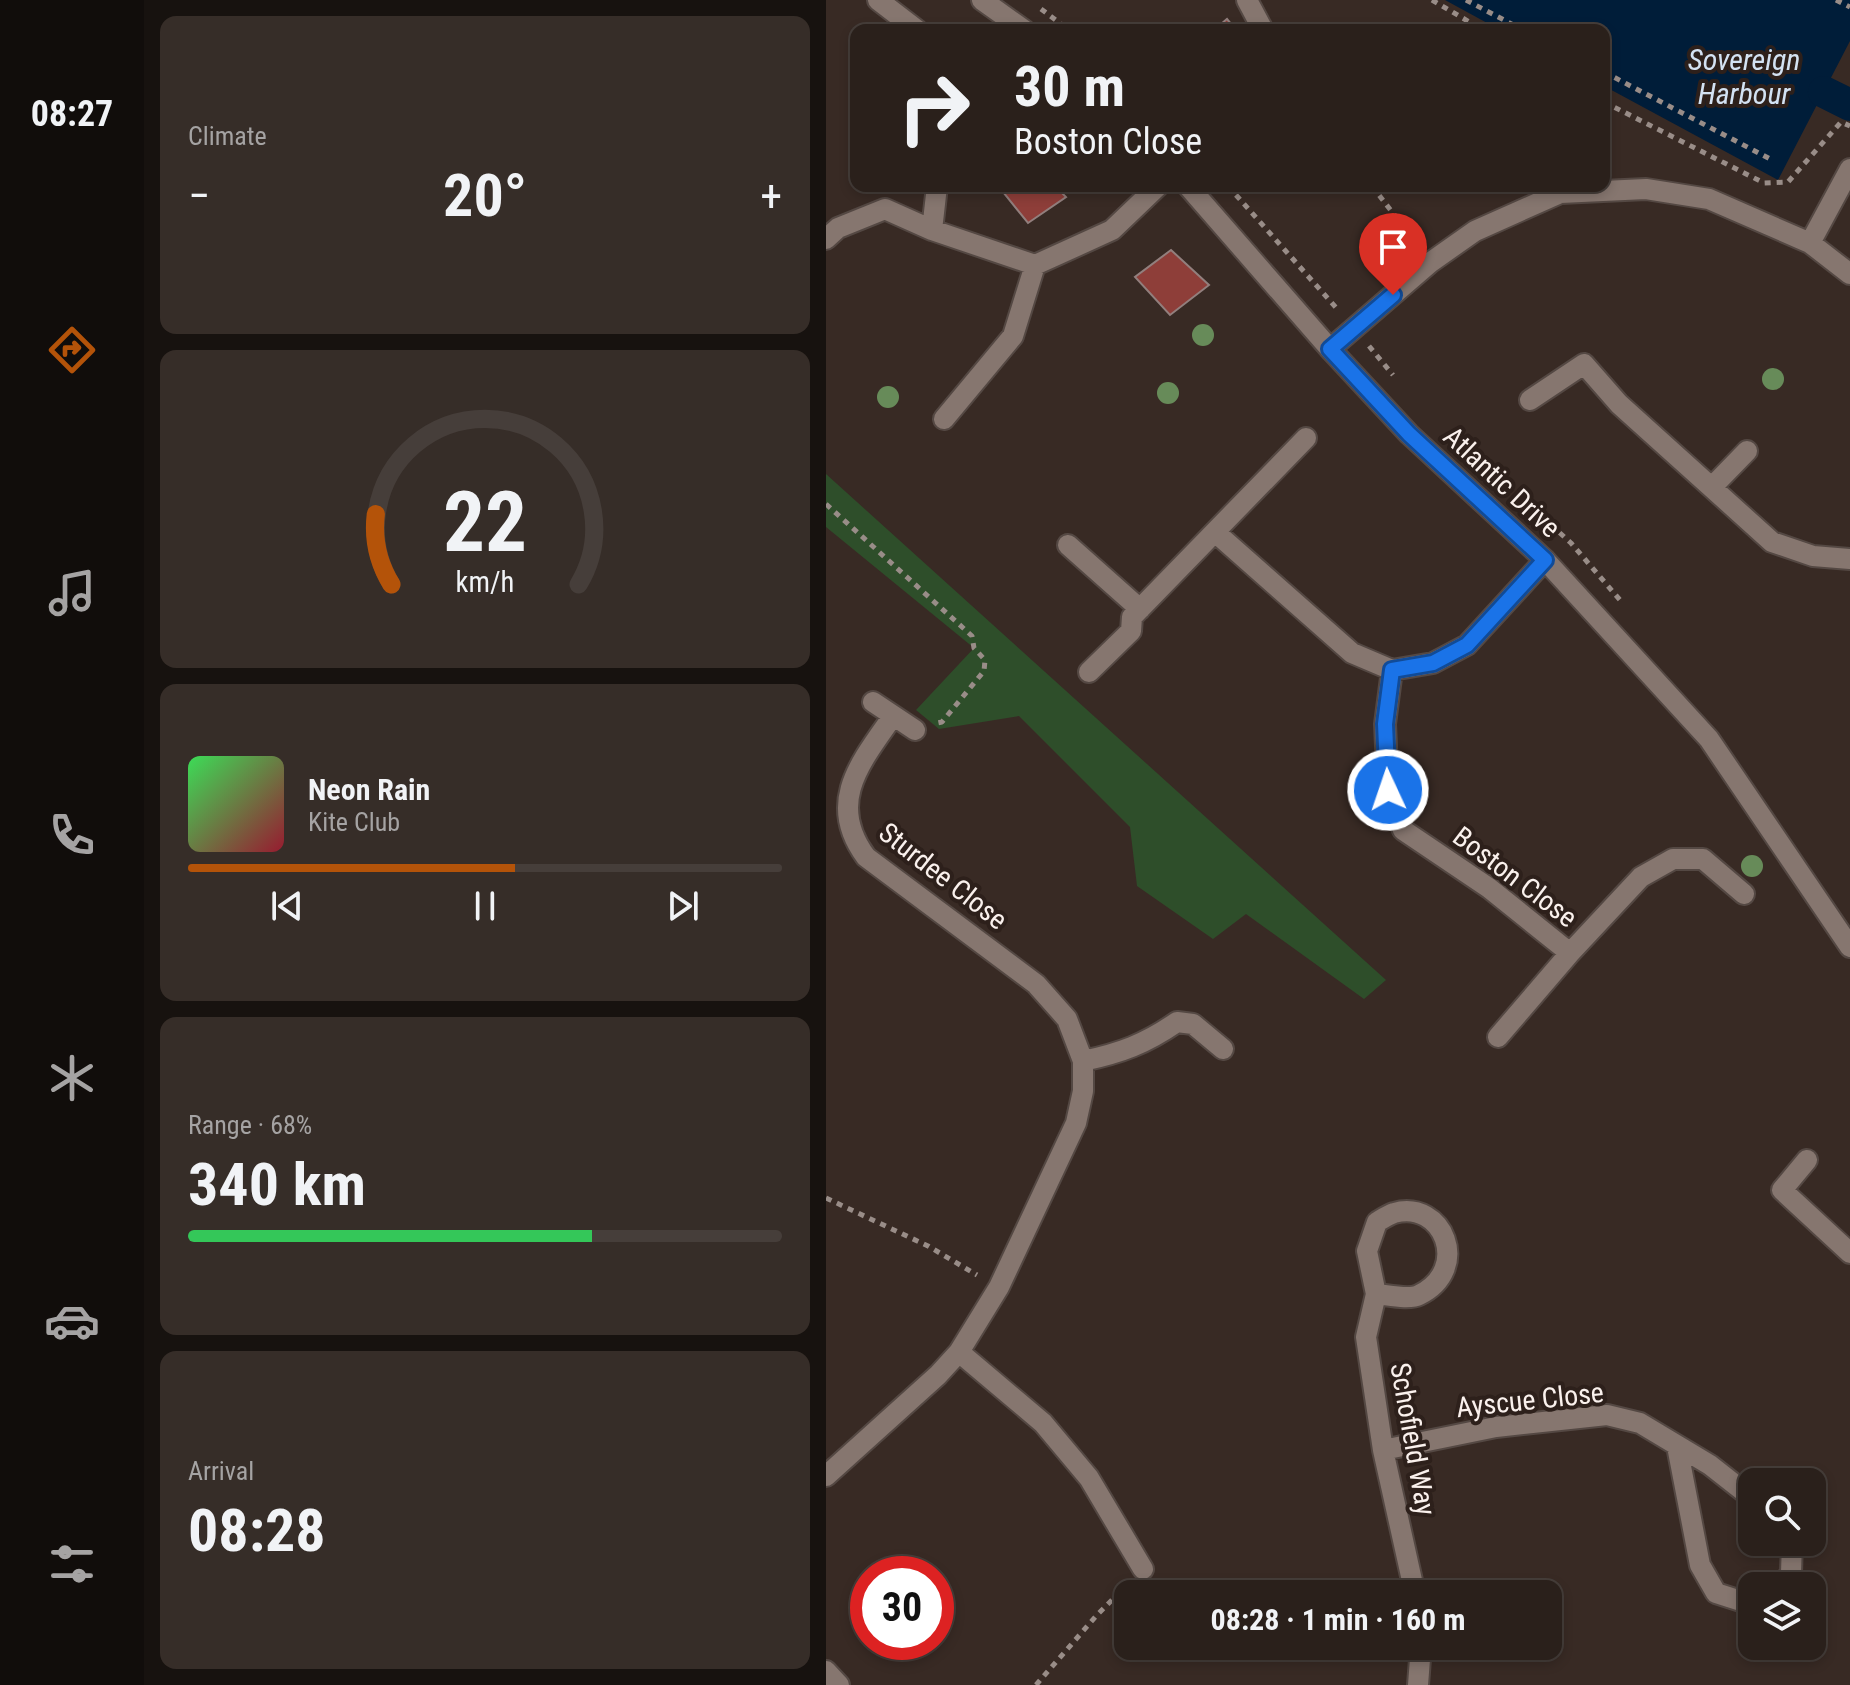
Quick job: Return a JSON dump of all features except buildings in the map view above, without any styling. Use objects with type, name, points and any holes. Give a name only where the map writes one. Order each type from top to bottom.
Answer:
[{"type":"street","points":[[878,0],[909,24]]},
{"type":"street","points":[[982,0],[1016,24]]},
{"type":"street","points":[[1247,0],[1260,24]]},
{"type":"street","points":[[1810,243],[1850,169]]},
{"type":"street","points":[[1610,191],[1646,189],[1709,199],[1810,243],[1850,274]]},
{"type":"street","points":[[932,230],[936,192]]},
{"type":"street","points":[[826,239],[838,228],[885,209],[932,230],[1035,265],[1112,230],[1152,192]]},
{"type":"street","name":"Atlantic Drive","points":[[1193,192],[1409,434],[1545,560],[1709,739],[1850,947]]},
{"type":"street","points":[[1330,349],[1431,262],[1475,231],[1560,193],[1582,192]]},
{"type":"street","points":[[944,419],[1013,336],[1035,265]]},
{"type":"street","points":[[1530,400],[1584,364],[1619,404],[1772,542],[1813,556],[1850,559]]},
{"type":"street","points":[[1089,672],[1131,631],[1136,613],[1306,438]]},
{"type":"street","points":[[1713,486],[1747,451]]},
{"type":"street","points":[[1215,532],[1352,653],[1392,670],[1433,663],[1467,645],[1545,560]]},
{"type":"street","points":[[1068,545],[1136,613]]},
{"type":"street","name":"Boston Close","points":[[1392,670],[1385,724],[1388,790],[1403,830],[1489,888],[1570,953]]},
{"type":"street","points":[[873,702],[915,730]]},
{"type":"street","name":"Sturdee Close","points":[[826,1476],[938,1375],[959,1352],[999,1287],[1076,1123],[1083,1091],[1083,1061],[1067,1019],[1036,984],[866,857],[853,841],[845,806],[849,785],[860,763],[893,716]]},
{"type":"street","name":"Boston Close","points":[[1498,1037],[1641,877],[1673,859],[1703,859],[1744,894]]},
{"type":"street","points":[[1083,1061],[1148,1042],[1177,1022],[1193,1024],[1223,1049]]},
{"type":"street","points":[[1807,1160],[1782,1190],[1850,1253]]},
{"type":"street","name":"Schofield Way","points":[[1376,1294],[1417,1296],[1441,1279],[1448,1262],[1447,1240],[1438,1226],[1420,1214],[1395,1213],[1377,1222],[1367,1251],[1376,1294],[1366,1337],[1383,1450],[1412,1580]]},
{"type":"street","points":[[959,1352],[1043,1423],[1089,1478],[1143,1569]]},
{"type":"street","name":"Ayscue Close","points":[[1383,1450],[1496,1427],[1607,1415],[1640,1423],[1710,1465],[1738,1487]]},
{"type":"street","points":[[1677,1446],[1700,1565],[1716,1593],[1738,1600]]},
{"type":"street","points":[[1418,1685],[1420,1660]]},
{"type":"street","points":[[826,1671],[839,1685]]},
{"type":"path","points":[[1432,0],[1473,24]]},
{"type":"path","points":[[1466,0],[1512,24]]},
{"type":"path","points":[[1836,0],[1850,7]]},
{"type":"path","points":[[1040,7],[1061,24]]},
{"type":"path","points":[[1610,75],[1774,161]]},
{"type":"path","points":[[1610,105],[1764,183],[1788,182],[1841,122],[1850,126]]},
{"type":"path","points":[[1377,192],[1431,262]]},
{"type":"path","points":[[826,504],[972,636],[974,648],[985,660],[984,671],[942,722],[915,730]]},
{"type":"path","points":[[826,1198],[928,1246],[999,1287]]},
{"type":"path","points":[[1036,1685],[1097,1615],[1143,1569]]},
{"type":"green space","points":[[826,474],[1386,980],[1364,999],[1246,914],[1213,939],[1137,886],[1130,827],[1019,716],[939,729],[916,710],[974,648],[826,527]]},
{"type":"water","name":"Sovereign Harbour","points":[[1445,0],[1850,0],[1850,41],[1778,180],[1610,89],[1610,24],[1489,24]]},
{"type":"waterway","points":[[1824,92],[1850,105]]},
{"type":"route","points":[[1388,790],[1385,724],[1392,670],[1433,663],[1467,645],[1545,560],[1409,434],[1330,349],[1393,295]]}]
